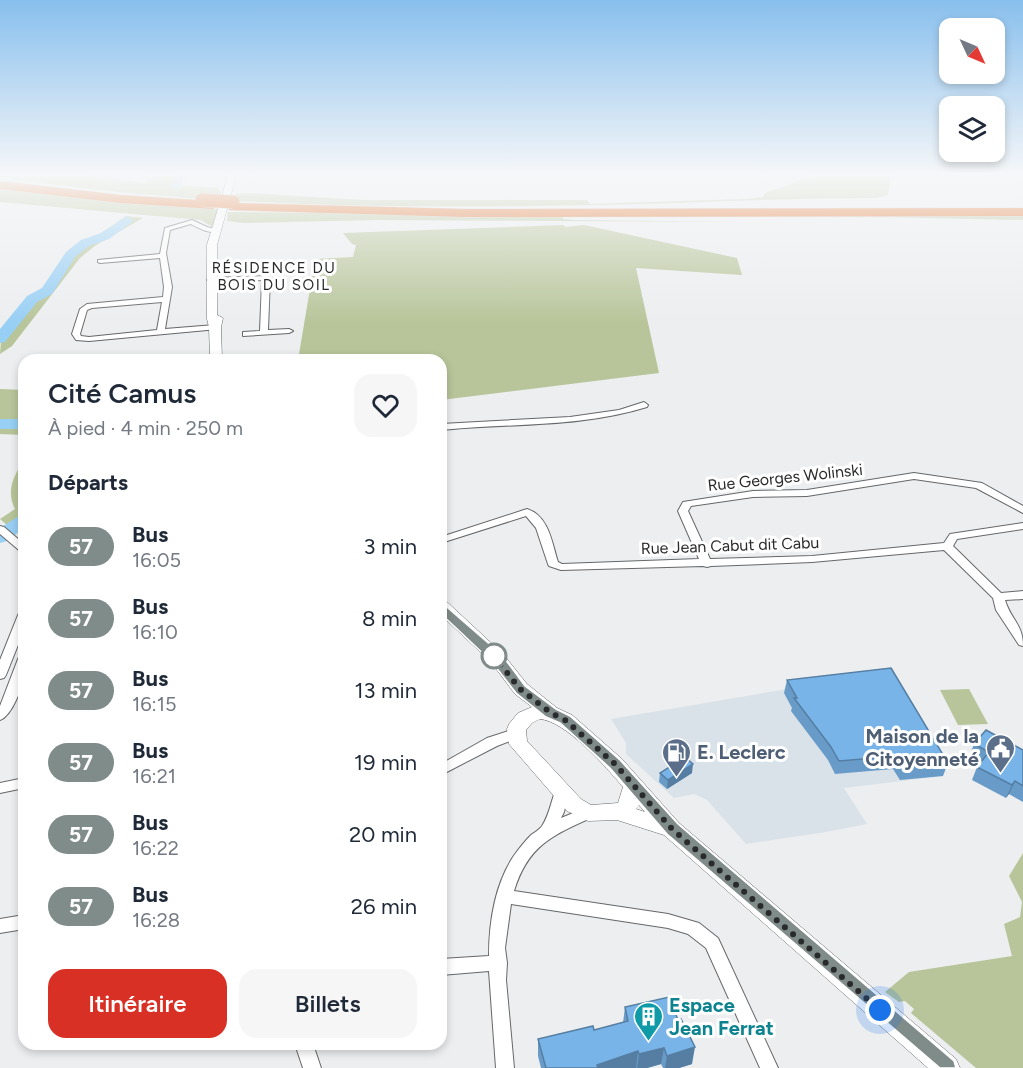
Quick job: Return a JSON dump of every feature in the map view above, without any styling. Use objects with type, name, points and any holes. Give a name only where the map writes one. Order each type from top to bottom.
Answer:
[{"type":"main road","points":[[216,354],[215,327],[219,312],[212,233],[217,223]]},
{"type":"main road","points":[[447,612],[497,658],[520,689],[551,713],[565,720],[615,764],[672,829],[947,1068]]},
{"type":"main road","points":[[520,689],[518,744],[574,805],[588,813],[617,812],[644,818],[672,829]]},
{"type":"main road","points":[[517,728],[538,712],[551,713]]},
{"type":"main road","points":[[617,812],[625,809],[631,800],[633,787]]},
{"type":"street","points":[[161,331],[168,286],[164,256],[167,229],[185,223]]},
{"type":"street","points":[[196,223],[212,233]]},
{"type":"street","points":[[100,261],[164,256]]},
{"type":"street","points":[[215,279],[266,278],[264,333]]},
{"type":"street","points":[[165,299],[90,306],[84,309],[76,334],[79,338],[89,339],[215,327]]},
{"type":"street","points":[[246,334],[289,332]]},
{"type":"street","points":[[447,426],[560,420],[626,412],[644,405]]},
{"type":"street","name":"Rue Georges Wolinski","points":[[707,564],[684,511],[687,504],[753,494],[807,493],[914,476],[979,485],[1023,510]]},
{"type":"street","name":"Rue Jean Cabut dit Cabu","points":[[447,538],[527,512],[536,516],[553,564],[561,567],[812,559],[947,546]]},
{"type":"street","points":[[1023,526],[954,536],[947,546],[998,597],[1002,610],[1023,642]]},
{"type":"street","points":[[3,532],[18,544]]},
{"type":"street","points":[[998,597],[1023,596]]},
{"type":"street","points":[[0,675],[18,630]]},
{"type":"street","points":[[0,715],[6,708],[18,675]]},
{"type":"street","points":[[447,767],[517,728]]},
{"type":"street","points":[[0,788],[18,784]]},
{"type":"street","points":[[505,1068],[499,963],[504,896],[514,867],[527,850],[545,833],[557,812],[562,791]]},
{"type":"street","points":[[545,833],[588,813]]},
{"type":"street","points":[[504,896],[668,921],[693,928],[712,943],[770,1068]]},
{"type":"street","points":[[0,926],[18,923]]},
{"type":"street","points":[[447,967],[499,963]]},
{"type":"street","points":[[306,1050],[312,1068]]},
{"type":"shaded area","points":[[882,673],[943,776],[844,788],[867,824],[826,832],[746,844],[707,800],[694,794],[674,798],[626,754],[626,743],[611,719]]},
{"type":"green space","points":[[116,223],[135,223],[96,245],[80,258],[12,346],[0,354],[2,329],[42,291],[66,254],[85,239],[97,236]]},
{"type":"green space","points":[[584,225],[737,258],[742,275],[636,268],[659,373],[447,399],[447,354],[299,354],[315,259],[353,257],[356,245],[352,244],[343,233]]},
{"type":"green space","points":[[0,389],[18,390],[18,435],[0,434]]},
{"type":"green space","points":[[18,471],[18,530],[15,532],[0,519],[15,509],[11,489]]},
{"type":"green space","points":[[969,689],[988,724],[958,725],[940,690]]},
{"type":"green space","points":[[1023,853],[1023,1068],[976,1068],[911,1013],[914,1009],[905,1001],[899,1002],[885,992],[909,972],[1012,956],[1004,924],[1020,917],[1022,902],[1009,876]]},
{"type":"building","points":[[891,668],[948,763],[904,767],[898,756],[839,761],[794,698],[797,698],[787,680]]},
{"type":"building","points":[[986,730],[1023,750],[1023,786],[1015,781],[1012,785],[977,767],[989,752],[974,744]]},
{"type":"building","points":[[685,757],[693,764],[668,780],[660,773]]},
{"type":"building","points":[[669,997],[678,1020],[681,1019],[695,1047],[667,1056],[664,1048],[639,1054],[638,1051],[597,1065],[598,1068],[546,1068],[538,1039],[593,1026],[594,1030],[628,1021],[625,1007]]},
{"type":"waterway","points":[[0,339],[32,299],[47,291],[70,255],[85,243],[105,236],[123,223]]},
{"type":"waterway","points":[[0,424],[18,424]]},
{"type":"waterway","points":[[0,537],[18,524]]},
{"type":"bus line","name":"57","points":[[447,612],[497,658],[520,689],[542,707],[565,720],[615,764],[672,829],[698,849],[947,1068]]},
{"type":"place","name":"Maison de la Citoyenneté","points":[[1000,774]]},
{"type":"place","name":"E. Leclerc","points":[[676,778]]},
{"type":"place","name":"Espace Jean Ferrat","points":[[648,1042]]},
{"type":"district","name":"RÉSIDENCE DU BOIS DU SOIL","points":[[274,276]]},
{"type":"route","points":[[494,656],[514,678],[520,689],[542,707],[565,720],[615,764],[672,829],[698,849],[880,1010]]}]
